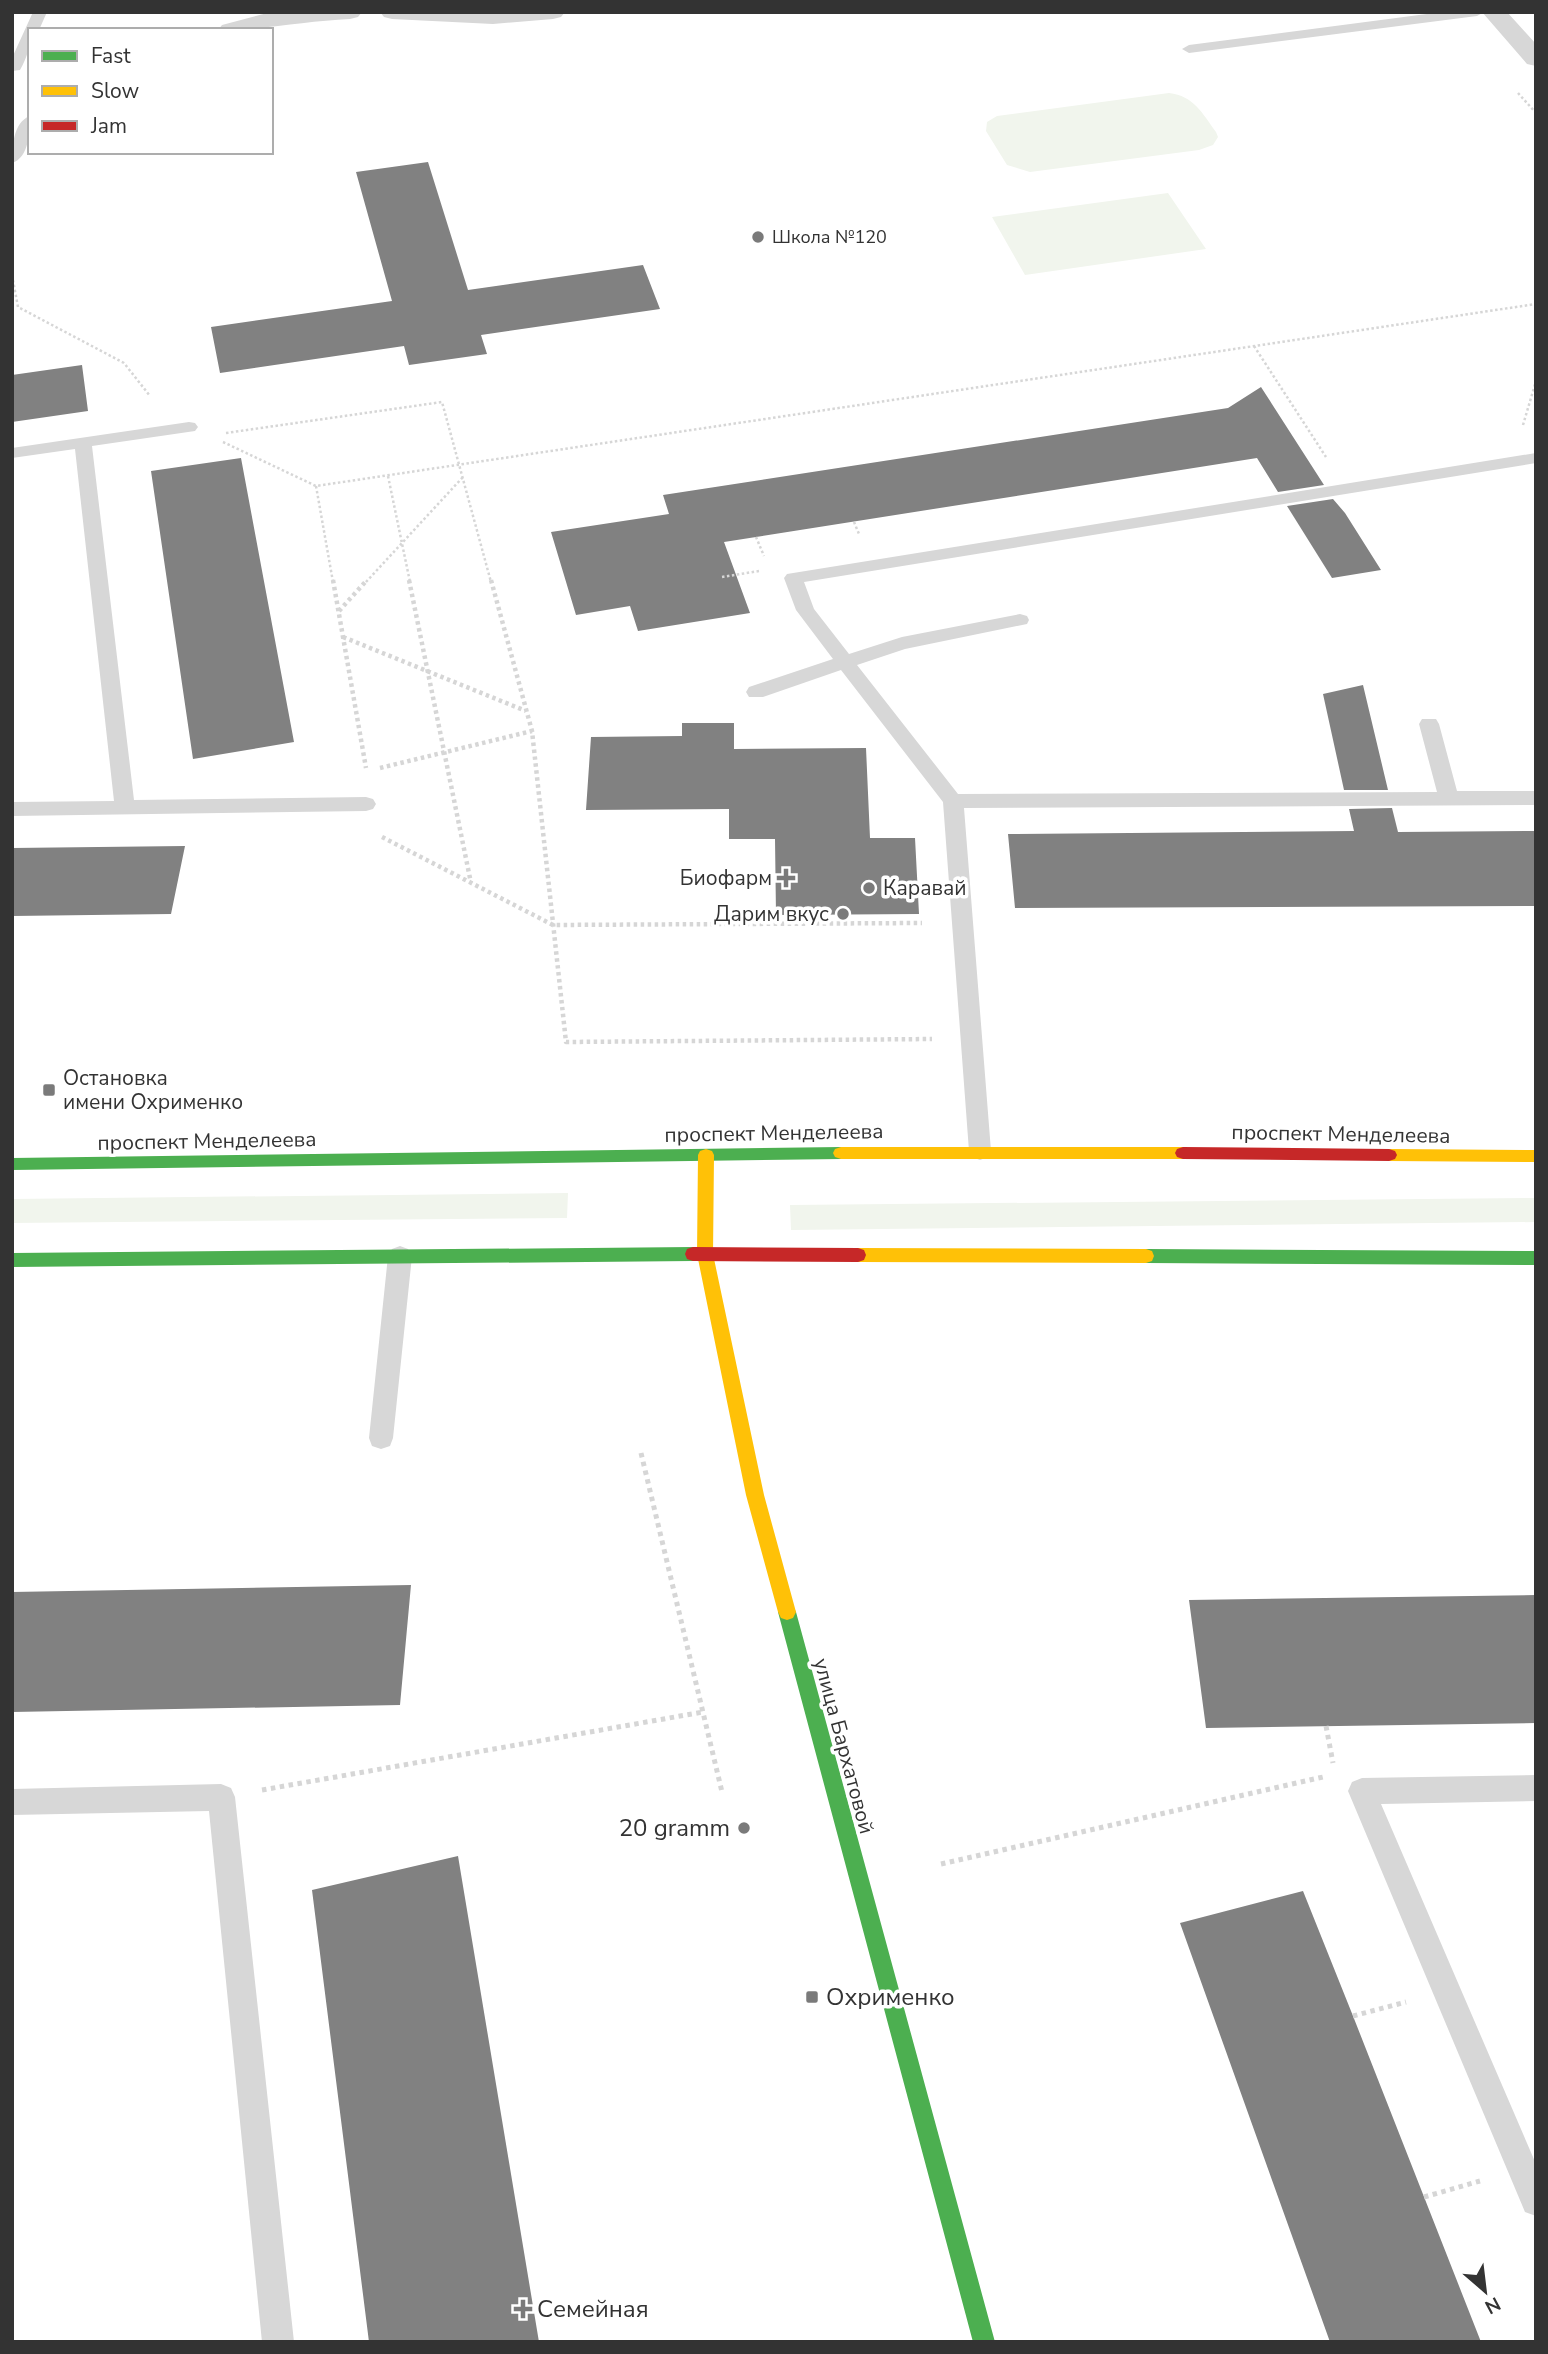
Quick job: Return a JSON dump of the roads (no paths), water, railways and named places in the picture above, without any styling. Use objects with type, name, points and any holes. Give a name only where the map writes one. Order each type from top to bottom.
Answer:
[{"type":"main road","name":"проспект Менделеева","points":[[12,1164],[980,1151],[1536,1156]]},
{"type":"main road","name":"улица Бархатовой","points":[[706,1155],[705,1254],[755,1495],[984,2342]]},
{"type":"main road","points":[[12,1260],[705,1254],[1536,1258]]},
{"type":"street","points":[[238,28],[279,18],[351,12]]},
{"type":"street","points":[[392,12],[493,17],[553,12]]},
{"type":"street","points":[[1494,12],[1536,59]]},
{"type":"lane","points":[[33,28],[40,12]]},
{"type":"lane","points":[[1189,49],[1477,12]]},
{"type":"lane","points":[[19,67],[28,41]]},
{"type":"lane","points":[[12,159],[28,124]]},
{"type":"lane","points":[[12,453],[189,427]]},
{"type":"lane","points":[[83,442],[125,807]]},
{"type":"lane","points":[[980,1151],[953,802],[805,610],[793,578],[1536,458]]},
{"type":"lane","points":[[755,692],[902,643],[1020,620]]},
{"type":"lane","points":[[1429,724],[1449,799]]},
{"type":"lane","points":[[953,802],[1536,798]]},
{"type":"lane","points":[[12,809],[366,804]]},
{"type":"lane","points":[[381,1438],[400,1256]]},
{"type":"lane","points":[[1536,1788],[1362,1791],[1536,2201]]},
{"type":"lane","points":[[12,1801],[221,1797],[278,2342]]},
{"type":"place","name":"Школа №120","points":[[758,237]]},
{"type":"place","name":"Биофарм","points":[[786,878]]},
{"type":"place","name":"Каравай","points":[[869,888]]},
{"type":"place","name":"Дарим вкус","points":[[843,914]]},
{"type":"place","name":"Остановка имени Охрименко","points":[[49,1090]]},
{"type":"place","name":"20 gramm","points":[[744,1828]]},
{"type":"place","name":"Охрименко","points":[[812,1997]]},
{"type":"place","name":"Семейная","points":[[523,2309]]}]
